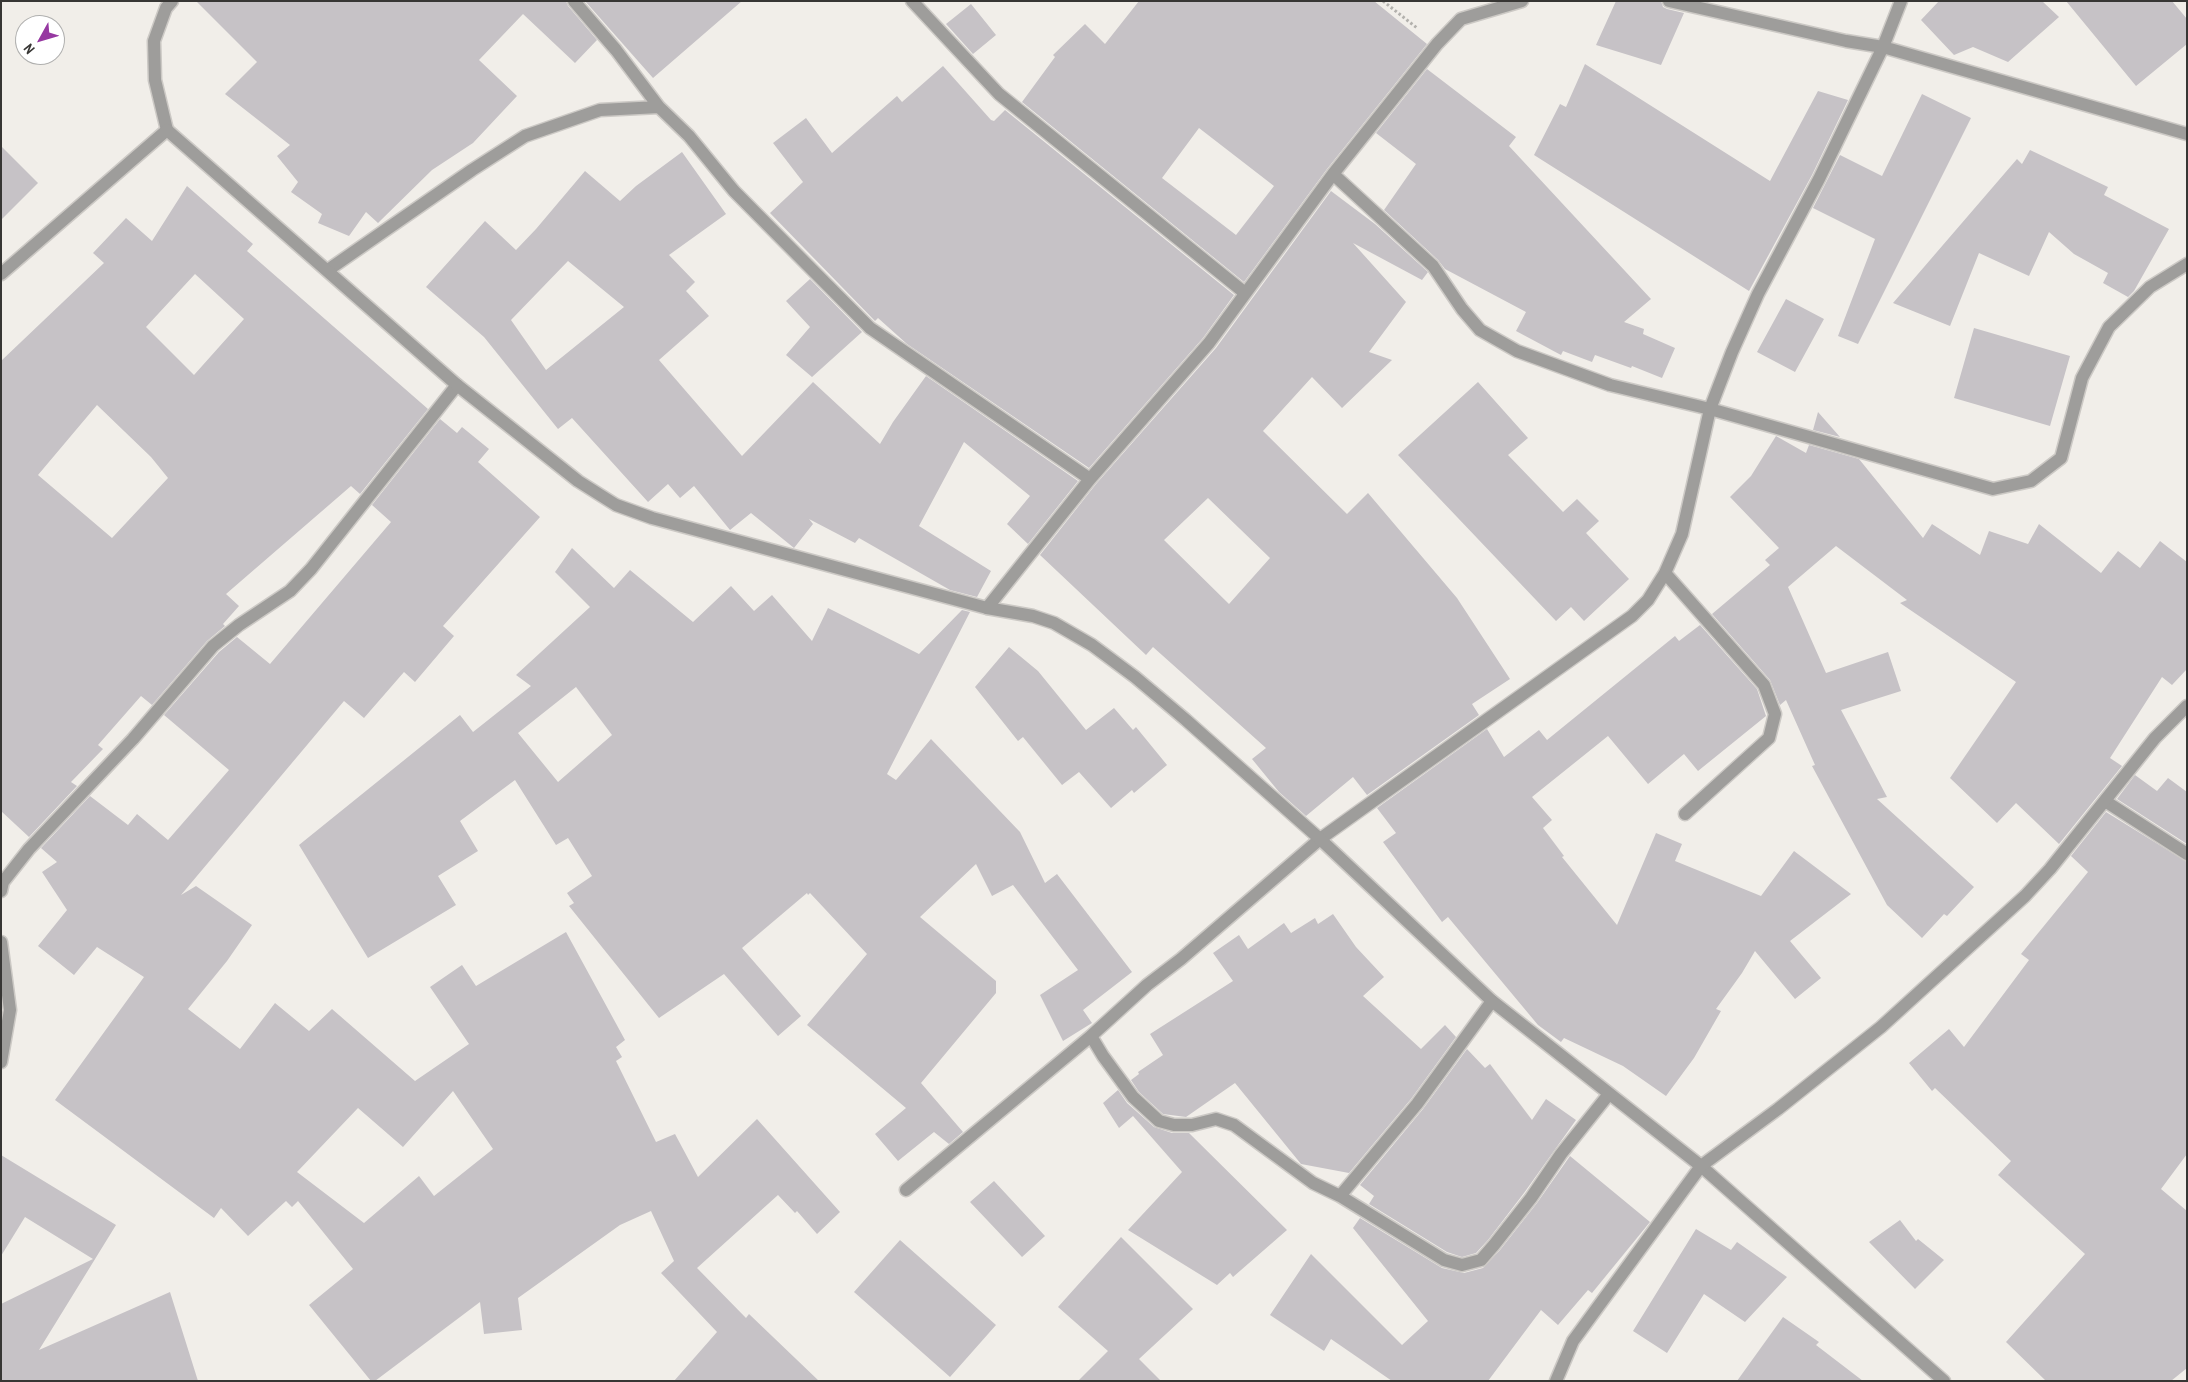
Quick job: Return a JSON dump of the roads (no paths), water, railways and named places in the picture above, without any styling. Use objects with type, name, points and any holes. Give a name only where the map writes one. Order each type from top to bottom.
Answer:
[{"type":"street","points":[[172,1],[166,8],[154,41],[155,80],[167,130],[458,385],[578,480],[616,506],[652,518],[988,608],[1033,616],[1054,623],[1092,645],[1135,677],[1186,720],[1320,839],[1492,1001],[1701,1166],[1944,1381]]},
{"type":"street","points":[[574,1],[616,50],[659,107],[689,136],[734,192],[870,328],[1090,479]]},
{"type":"street","points":[[912,1],[999,94],[1245,293]]},
{"type":"street","points":[[988,608],[1090,479],[1209,343],[1333,174],[1437,44],[1461,19],[1522,1]]},
{"type":"street","points":[[1669,1],[1846,41],[1883,47],[2187,134]]},
{"type":"street","points":[[906,1190],[1091,1036],[1147,985],[1181,959],[1320,839],[1632,616],[1648,600],[1665,573],[1682,534],[1710,409],[1732,352],[1758,294],[1819,179],[1883,47],[1901,1]]},
{"type":"street","points":[[328,270],[472,170],[525,136],[600,110],[659,107]]},
{"type":"street","points":[[1,274],[167,130]]},
{"type":"street","points":[[1333,174],[1433,266],[1452,296],[1480,330],[1517,351],[1610,385],[1710,409],[1993,489],[2031,481],[2061,458],[2082,378],[2109,327],[2150,287],[2187,264]]},
{"type":"street","points":[[1,891],[3,882],[29,849],[133,739],[213,646],[239,625],[290,591],[311,569],[458,385]]},
{"type":"street","points":[[1665,573],[1764,685],[1775,714],[1769,738],[1685,814]]},
{"type":"street","points":[[1556,1381],[1573,1341],[1642,1250],[1701,1166],[1778,1109],[1881,1027],[1962,954],[2044,876],[2155,738],[2187,706]]},
{"type":"street","points":[[2105,801],[2187,854]]},
{"type":"street","points":[[1,942],[10,1010],[1,1062]]},
{"type":"street","points":[[1340,1196],[1417,1104],[1492,1001]]},
{"type":"street","points":[[1091,1036],[1133,1097],[1159,1121],[1174,1125],[1192,1125],[1216,1119],[1234,1124],[1314,1183],[1340,1196],[1444,1260],[1462,1265],[1481,1260],[1500,1238],[1560,1154],[1609,1094]]}]
